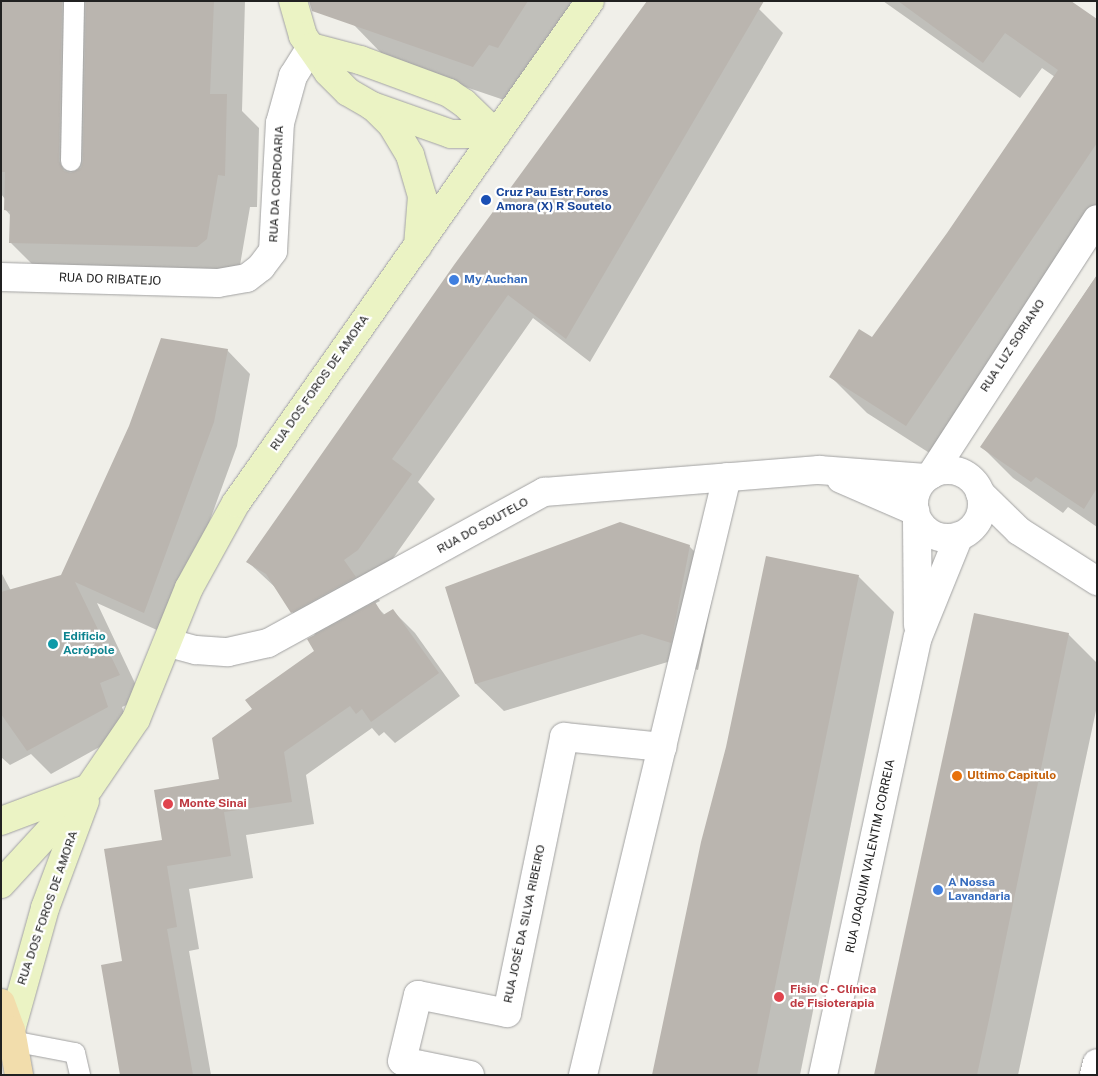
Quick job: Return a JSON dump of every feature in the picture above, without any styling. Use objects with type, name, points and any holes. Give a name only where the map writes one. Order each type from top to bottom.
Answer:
[{"type":"main road","points":[[293,1],[303,36],[328,72],[348,92],[372,106],[451,134],[496,134]]},
{"type":"main road","name":"RUA DOS FOROS DE AMORA","points":[[1,884],[90,788],[136,718],[169,642],[189,588],[236,503],[590,1]]},
{"type":"main road","points":[[311,46],[360,60],[449,93],[464,103],[496,134]]},
{"type":"main road","points":[[372,106],[392,124],[410,156],[422,196],[418,246]]},
{"type":"main road","points":[[1,821],[90,788]]},
{"type":"main road","name":"RUA DOS FOROS DE AMORA","points":[[11,1036],[45,908],[90,788]]},
{"type":"main road","points":[[1,1003],[11,1036],[19,1075]]},
{"type":"street","name":"RUA DA CORDOARIA","points":[[218,283],[246,278],[261,267],[273,250],[280,123],[293,76],[311,46]]},
{"type":"street","name":"RUA LUZ SORIANO","points":[[928,477],[1097,219]]},
{"type":"street","name":"RUA DO RIBATEJO","points":[[1,277],[218,283]]},
{"type":"street","points":[[819,470],[928,477]]},
{"type":"street","points":[[819,470],[916,515],[935,536],[1019,531]]},
{"type":"street","name":"RUA DO SOUTELO","points":[[169,642],[196,650],[228,652],[268,643],[544,492],[819,470]]},
{"type":"street","points":[[918,637],[916,493],[928,477],[940,471],[960,472],[968,477],[980,493],[1019,531],[1097,581]]},
{"type":"street","points":[[583,1075],[727,477]]},
{"type":"street","points":[[918,637],[963,535],[980,515],[980,493]]},
{"type":"street","name":"RUA JOAQUIM VALENTIM CORREIA","points":[[823,1075],[918,637]]},
{"type":"street","name":"RUA JOSÉ DA SILVA RIBEIRO","points":[[470,1075],[402,1061],[418,994],[507,1013],[564,737],[662,747]]},
{"type":"street","points":[[1094,1075],[1097,1063]]},
{"type":"lane","points":[[71,161],[74,1]]},
{"type":"lane","points":[[11,1036],[75,1053],[80,1075]]},
{"type":"building","points":[[1,1],[62,1],[59,161],[64,171],[71,173],[81,168],[83,161],[86,1],[214,1],[210,94],[227,94],[225,176],[218,175],[207,239],[197,247],[9,243],[10,211],[4,210],[5,172],[1,172]]},
{"type":"building","points":[[309,1],[528,1],[498,48],[489,45],[473,67],[312,11]]},
{"type":"building","points":[[647,1],[764,1],[566,339],[508,295],[392,459],[412,474],[358,550],[344,560],[356,577],[291,613],[266,574],[246,562],[454,265]]},
{"type":"building","points":[[898,1],[1071,1],[1097,19],[1097,143],[906,426],[829,377],[859,329],[872,337],[947,233],[1058,70],[1005,33],[983,63]]},
{"type":"building","points":[[1097,275],[1097,488],[1084,509],[1036,477],[1031,482],[980,447]]},
{"type":"building","points":[[161,338],[228,349],[214,422],[144,613],[75,582],[120,675],[100,683],[108,707],[27,751],[1,714],[1,592],[61,575],[129,426]]},
{"type":"building","points":[[620,522],[690,545],[671,643],[642,634],[475,684],[445,587]]},
{"type":"building","points":[[766,556],[859,575],[757,1075],[652,1075],[701,842],[726,747]]},
{"type":"building","points":[[375,602],[383,615],[393,609],[439,673],[371,722],[362,709],[356,714],[350,706],[284,752],[292,802],[224,812],[231,856],[167,866],[177,927],[167,929],[193,1075],[120,1075],[101,965],[122,961],[104,849],[162,840],[154,790],[219,779],[212,738],[252,709],[245,700],[314,651],[307,639]]},
{"type":"building","points":[[974,613],[1069,633],[990,1015],[977,1075],[874,1075]]},
{"type":"place","name":"Cruz Pau Estr Foros Amora (X) R Soutelo","points":[[486,200]]},
{"type":"place","name":"My Auchan","points":[[454,280]]},
{"type":"place","name":"Edificio Acrópole","points":[[53,644]]},
{"type":"place","name":"Ultimo Capitulo","points":[[957,776]]},
{"type":"place","name":"Monte Sinai","points":[[168,804]]},
{"type":"place","name":"A Nossa Lavandaria","points":[[938,890]]},
{"type":"place","name":"Fisio C - Clínica de Fisioterapia","points":[[779,997]]}]
